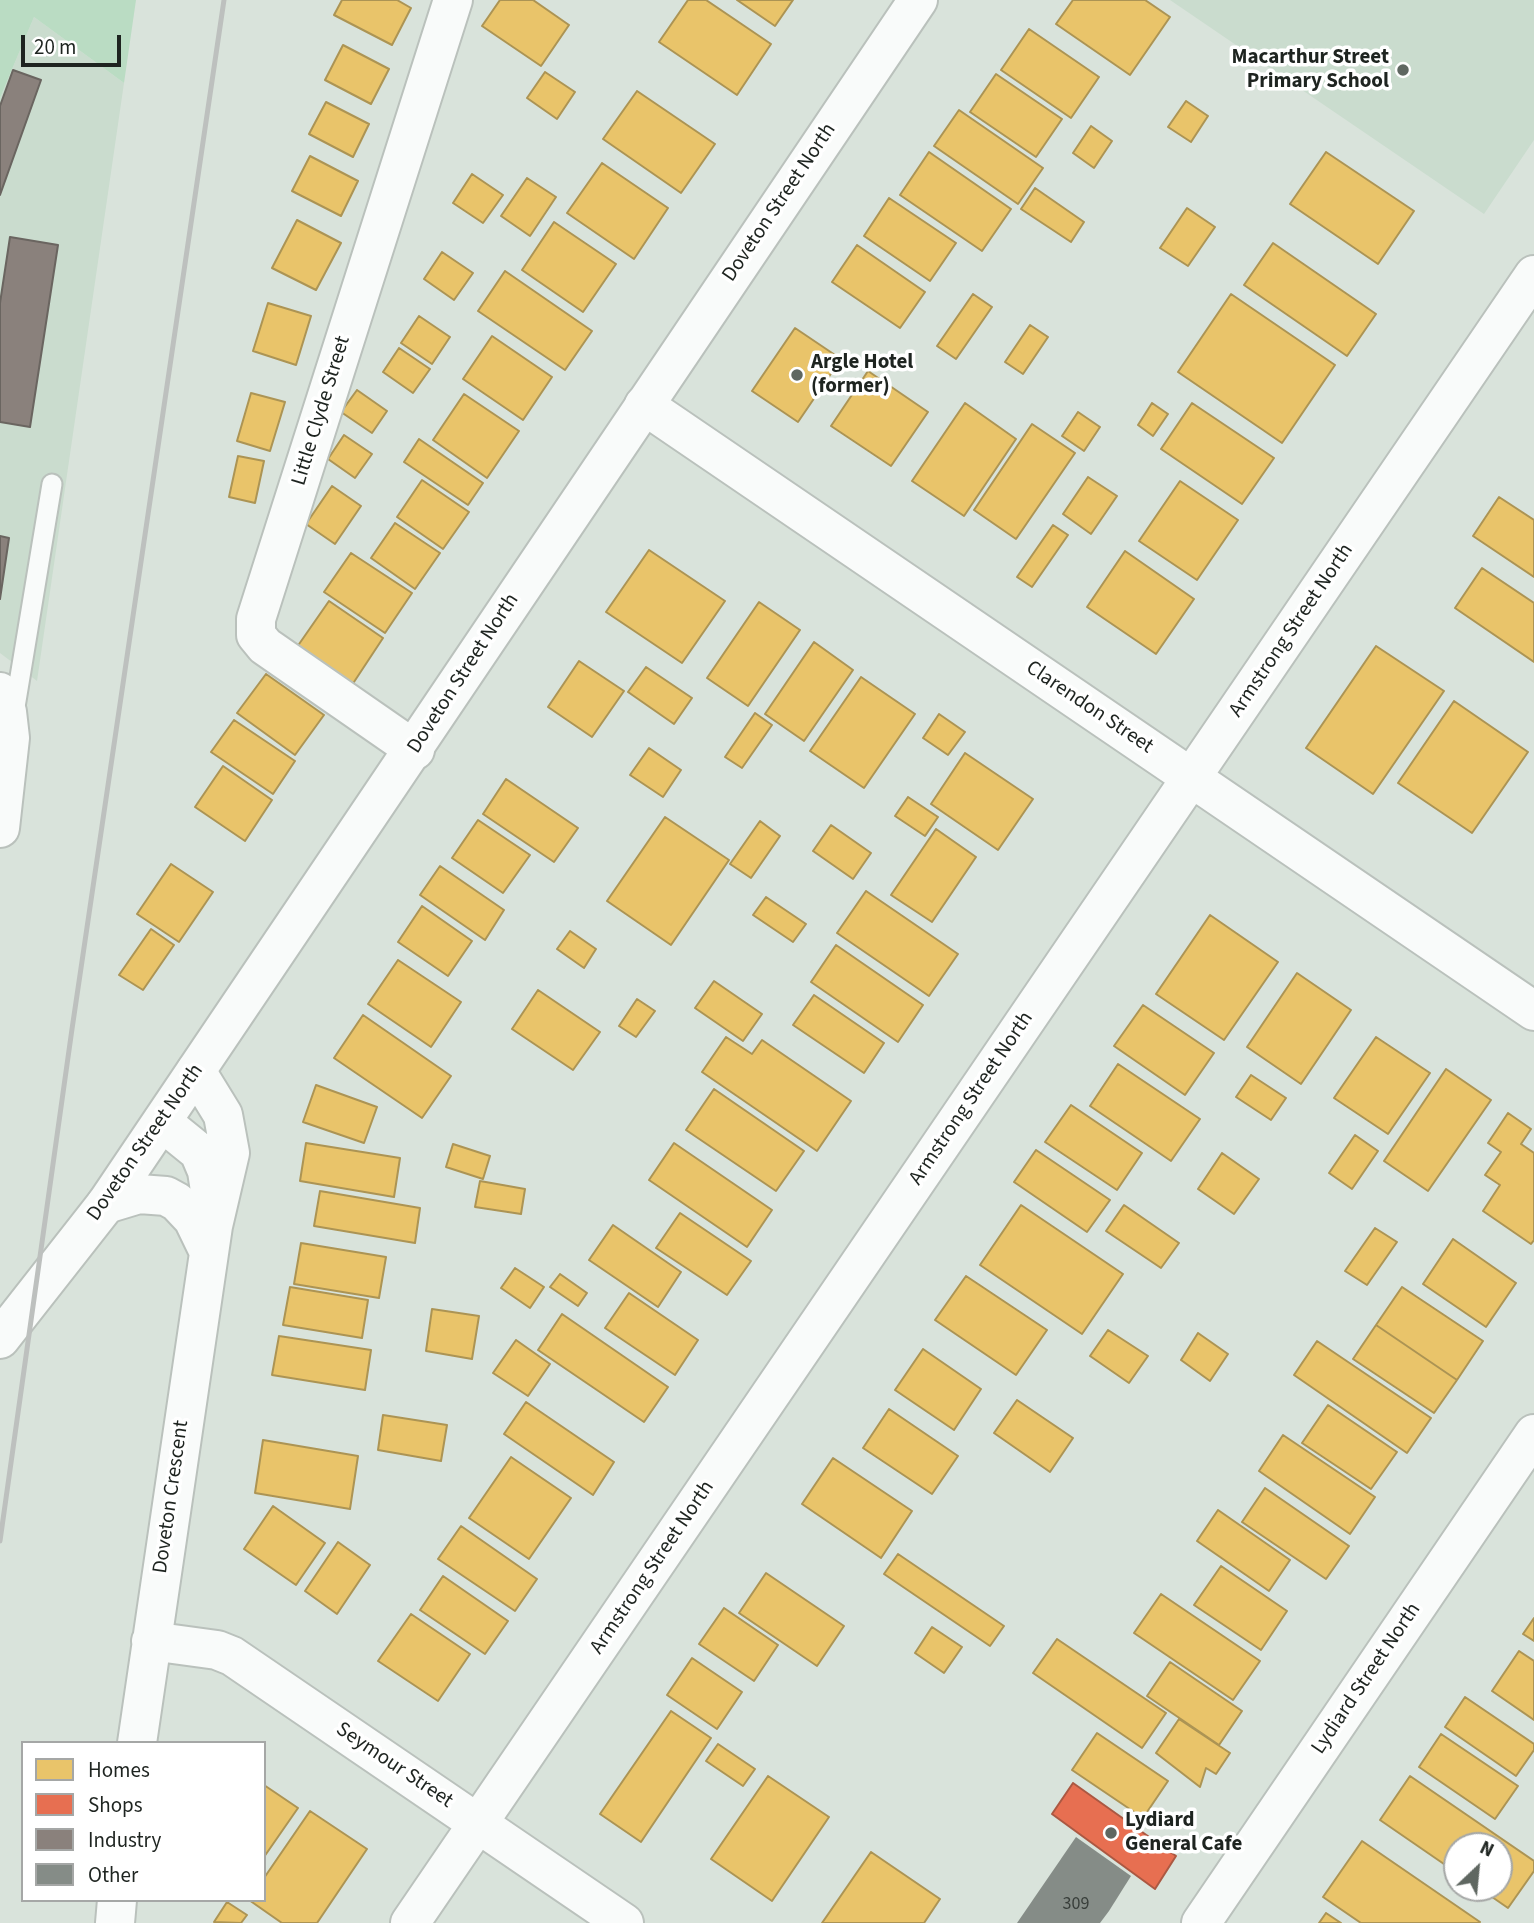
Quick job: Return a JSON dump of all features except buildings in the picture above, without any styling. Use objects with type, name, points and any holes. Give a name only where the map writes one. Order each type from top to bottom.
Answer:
[{"type":"street","name":"Little Clyde Street","points":[[415,750],[265,646],[256,635],[256,619],[453,0]]},
{"type":"street","name":"Doveton Street North","points":[[0,1339],[106,1204],[415,750],[918,0]]},
{"type":"street","name":"Armstrong Street North","points":[[410,1923],[1534,275]]},
{"type":"street","name":"Clarendon Street","points":[[644,405],[1534,1011]]},
{"type":"street","points":[[0,692],[7,712],[10,738],[0,828]]},
{"type":"street","name":"Doveton Crescent","points":[[137,1741],[211,1239],[227,1171],[229,1143],[219,1107],[196,1071]]},
{"type":"street","name":"Doveton Crescent","points":[[162,1122],[199,1152],[209,1182],[211,1239]]},
{"type":"street","points":[[106,1204],[139,1194],[166,1196],[177,1202],[211,1239]]},
{"type":"street","name":"Lydiard Street North","points":[[1201,1923],[1534,1434]]},
{"type":"street","name":"Seymour Street","points":[[151,1641],[217,1650],[232,1656],[624,1923]]},
{"type":"street","points":[[115,1923],[117,1902]]},
{"type":"lane","points":[[10,738],[34,603],[51,484]]},
{"type":"shaded area","name":"Macarthur Street Primary School","points":[[1170,0],[1534,0],[1534,140],[1484,214]]},
{"type":"shaded area","points":[[34,17],[124,83],[37,681],[0,653],[0,98]]},
{"type":"green space","points":[[0,0],[136,0],[124,83],[34,17],[0,98]]},
{"type":"railway","points":[[0,1541],[72,1029],[224,0]]},
{"type":"place","name":"Macarthur Street Primary School","points":[[1403,70]]},
{"type":"place","name":"Argle Hotel (former)","points":[[797,375]]},
{"type":"place","name":"Lydiard General Cafe","points":[[1111,1833]]}]
